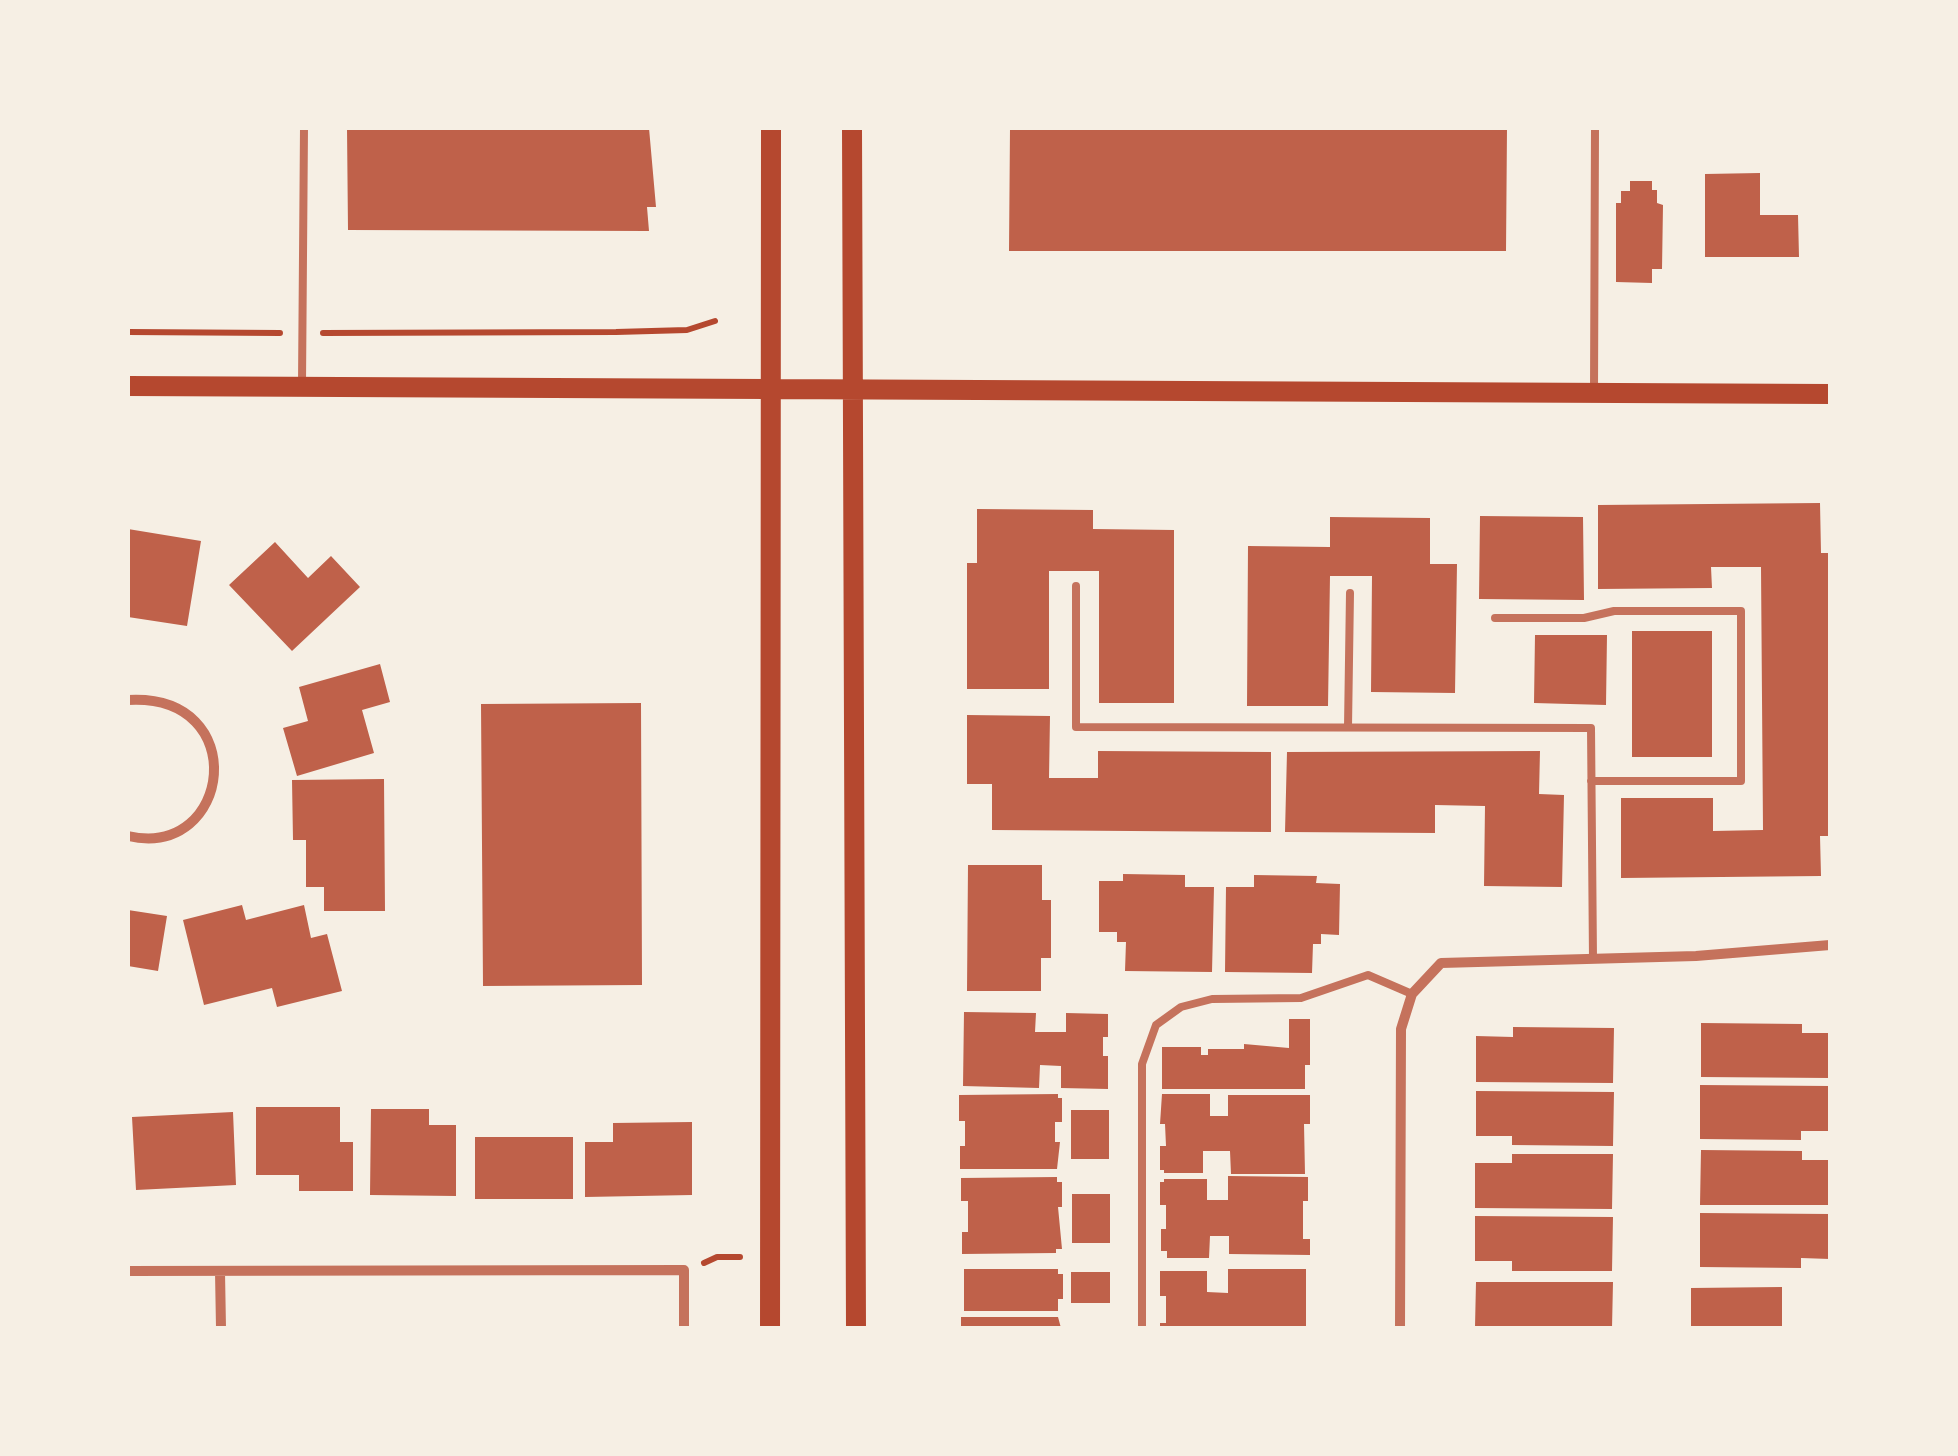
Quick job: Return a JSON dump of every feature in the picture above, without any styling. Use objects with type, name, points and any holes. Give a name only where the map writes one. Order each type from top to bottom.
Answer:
[{"type":"main road","points":[[770,1328],[772,128]]},
{"type":"main road","points":[[852,128],[856,1328]]},
{"type":"main road","points":[[128,386],[1830,394]]},
{"type":"street","points":[[128,700],[164,701],[184,710],[205,733],[216,764],[214,785],[206,805],[192,821],[174,833],[154,838],[128,836]]},
{"type":"street","points":[[1400,1328],[1401,1029],[1412,994],[1442,963],[1696,956],[1830,944]]},
{"type":"street","points":[[128,1272],[684,1270],[684,1328]]},
{"type":"street","points":[[220,1272],[221,1328]]},
{"type":"lane","points":[[302,388],[304,128]]},
{"type":"lane","points":[[1594,394],[1595,128]]},
{"type":"lane","points":[[1076,586],[1076,726],[1592,728],[1593,959]]},
{"type":"lane","points":[[1348,728],[1350,593]]},
{"type":"lane","points":[[1495,618],[1584,618],[1614,611],[1741,611],[1741,781],[1592,781]]},
{"type":"lane","points":[[1142,1328],[1142,1064],[1156,1025],[1181,1008],[1212,999],[1301,998],[1368,975],[1412,994]]},
{"type":"path","points":[[128,332],[616,332],[687,330],[715,321]]},
{"type":"building","points":[[347,128],[649,128],[656,207],[647,207],[649,231],[348,230]]},
{"type":"building","points":[[1010,128],[1507,128],[1506,251],[1009,251]]},
{"type":"building","points":[[1760,173],[1760,215],[1798,215],[1799,257],[1705,257],[1705,174]]},
{"type":"building","points":[[1630,181],[1652,181],[1657,203],[1663,205],[1662,269],[1652,269],[1652,283],[1616,282],[1616,203],[1621,203],[1621,191],[1630,191]]},
{"type":"building","points":[[1820,503],[1821,553],[1830,553],[1830,836],[1820,836],[1821,876],[1621,878],[1621,798],[1713,798],[1713,831],[1763,830],[1761,567],[1711,567],[1712,588],[1598,589],[1598,505]]},
{"type":"building","points":[[977,509],[1093,510],[1093,529],[1174,530],[1174,703],[1099,703],[1099,571],[1049,571],[1049,689],[967,689],[967,563],[977,563]]},
{"type":"building","points":[[1480,516],[1583,517],[1584,600],[1479,599]]},
{"type":"building","points":[[1330,517],[1430,518],[1430,564],[1457,564],[1455,693],[1371,692],[1372,576],[1330,576],[1328,706],[1247,706],[1248,546],[1330,547]]},
{"type":"building","points":[[128,529],[201,541],[187,626],[128,617]]},
{"type":"building","points":[[275,542],[308,578],[331,556],[360,587],[292,651],[229,585]]},
{"type":"building","points":[[1632,631],[1712,631],[1712,757],[1632,757]]},
{"type":"building","points":[[1535,635],[1607,635],[1606,705],[1534,703]]},
{"type":"building","points":[[380,664],[390,702],[362,710],[374,753],[297,776],[283,728],[308,721],[299,687]]},
{"type":"building","points":[[641,703],[642,985],[483,986],[481,704]]},
{"type":"building","points":[[967,715],[1050,716],[1049,778],[1098,778],[1098,751],[1271,752],[1271,832],[992,830],[992,784],[967,784]]},
{"type":"building","points":[[1540,751],[1539,794],[1564,795],[1562,887],[1484,886],[1485,806],[1435,805],[1435,833],[1285,832],[1287,752]]},
{"type":"building","points":[[384,779],[385,911],[324,911],[324,887],[306,887],[306,840],[293,840],[292,780]]},
{"type":"building","points":[[968,865],[1042,865],[1042,900],[1051,900],[1051,958],[1041,958],[1041,991],[967,991]]},
{"type":"building","points":[[1123,874],[1185,875],[1185,887],[1214,887],[1212,972],[1125,971],[1126,942],[1117,942],[1117,932],[1099,932],[1099,881],[1123,881]]},
{"type":"building","points":[[1254,875],[1317,876],[1316,883],[1340,884],[1339,935],[1321,934],[1321,944],[1313,944],[1312,973],[1225,972],[1226,887],[1254,887]]},
{"type":"building","points":[[242,905],[246,920],[304,905],[311,938],[327,934],[342,991],[277,1007],[272,988],[204,1005],[183,920]]},
{"type":"building","points":[[128,910],[167,916],[158,971],[128,966]]},
{"type":"building","points":[[964,1012],[1036,1013],[1035,1032],[1066,1032],[1066,1013],[1108,1014],[1103,1056],[1108,1056],[1108,1089],[1061,1088],[1061,1066],[1040,1065],[1039,1088],[963,1086]]},
{"type":"building","points":[[1289,1019],[1310,1019],[1310,1065],[1305,1065],[1305,1089],[1162,1089],[1162,1047],[1201,1047],[1201,1055],[1208,1055],[1208,1049],[1244,1049],[1244,1044],[1289,1048]]},
{"type":"building","points":[[1701,1023],[1802,1024],[1802,1033],[1830,1033],[1830,1078],[1701,1077]]},
{"type":"building","points":[[1513,1027],[1614,1028],[1613,1083],[1476,1082],[1476,1036],[1513,1037]]},
{"type":"building","points":[[1700,1085],[1830,1086],[1830,1131],[1801,1131],[1801,1140],[1700,1139]]},
{"type":"building","points":[[1476,1091],[1614,1092],[1613,1146],[1512,1145],[1512,1136],[1476,1136]]},
{"type":"building","points":[[1058,1094],[1062,1098],[1062,1122],[1055,1122],[1055,1142],[1060,1142],[1057,1169],[960,1169],[965,1121],[959,1121],[959,1095]]},
{"type":"building","points":[[1162,1094],[1210,1094],[1210,1116],[1228,1116],[1228,1095],[1310,1095],[1310,1124],[1304,1124],[1305,1174],[1231,1174],[1230,1151],[1203,1151],[1203,1173],[1164,1173],[1160,1170],[1160,1146],[1166,1146],[1165,1124],[1160,1124]]},
{"type":"building","points":[[256,1107],[340,1107],[340,1142],[353,1142],[353,1191],[299,1191],[299,1175],[256,1175]]},
{"type":"building","points":[[371,1109],[429,1109],[429,1125],[456,1125],[456,1196],[370,1195]]},
{"type":"building","points":[[1071,1110],[1109,1110],[1109,1159],[1071,1159]]},
{"type":"building","points":[[233,1112],[236,1185],[136,1190],[132,1117]]},
{"type":"building","points":[[692,1122],[692,1195],[585,1197],[585,1142],[613,1142],[613,1123]]},
{"type":"building","points":[[475,1137],[573,1137],[573,1199],[475,1199]]},
{"type":"building","points":[[1701,1150],[1802,1151],[1802,1160],[1830,1160],[1830,1205],[1700,1205]]},
{"type":"building","points":[[1512,1154],[1613,1154],[1612,1209],[1475,1208],[1475,1163],[1512,1163]]},
{"type":"building","points":[[1228,1176],[1308,1177],[1308,1201],[1303,1201],[1303,1239],[1310,1239],[1310,1255],[1229,1254],[1229,1236],[1210,1236],[1209,1258],[1167,1258],[1167,1251],[1161,1251],[1166,1205],[1160,1205],[1160,1182],[1207,1179],[1207,1200],[1228,1200]]},
{"type":"building","points":[[1057,1177],[1057,1182],[1062,1182],[1062,1207],[1058,1207],[1062,1249],[1056,1249],[1056,1253],[962,1254],[962,1232],[968,1232],[968,1201],[961,1201],[961,1178]]},
{"type":"building","points":[[1072,1194],[1110,1194],[1110,1243],[1072,1243]]},
{"type":"building","points":[[1700,1213],[1830,1214],[1830,1259],[1801,1258],[1801,1268],[1700,1267]]},
{"type":"building","points":[[1475,1216],[1613,1217],[1612,1271],[1512,1271],[1512,1261],[1475,1261]]},
{"type":"building","points":[[964,1269],[1058,1269],[1058,1274],[1063,1274],[1063,1299],[1058,1299],[1058,1311],[964,1311]]},
{"type":"building","points":[[1228,1269],[1306,1269],[1306,1328],[1160,1328],[1160,1323],[1166,1323],[1166,1296],[1160,1296],[1160,1271],[1207,1271],[1207,1292],[1228,1293]]},
{"type":"building","points":[[1071,1272],[1110,1272],[1110,1303],[1071,1303]]},
{"type":"building","points":[[1476,1282],[1613,1282],[1612,1328],[1475,1327]]},
{"type":"building","points":[[1782,1287],[1782,1328],[1691,1328],[1691,1288]]},
{"type":"building","points":[[961,1317],[1058,1317],[1061,1328],[961,1328]]}]
